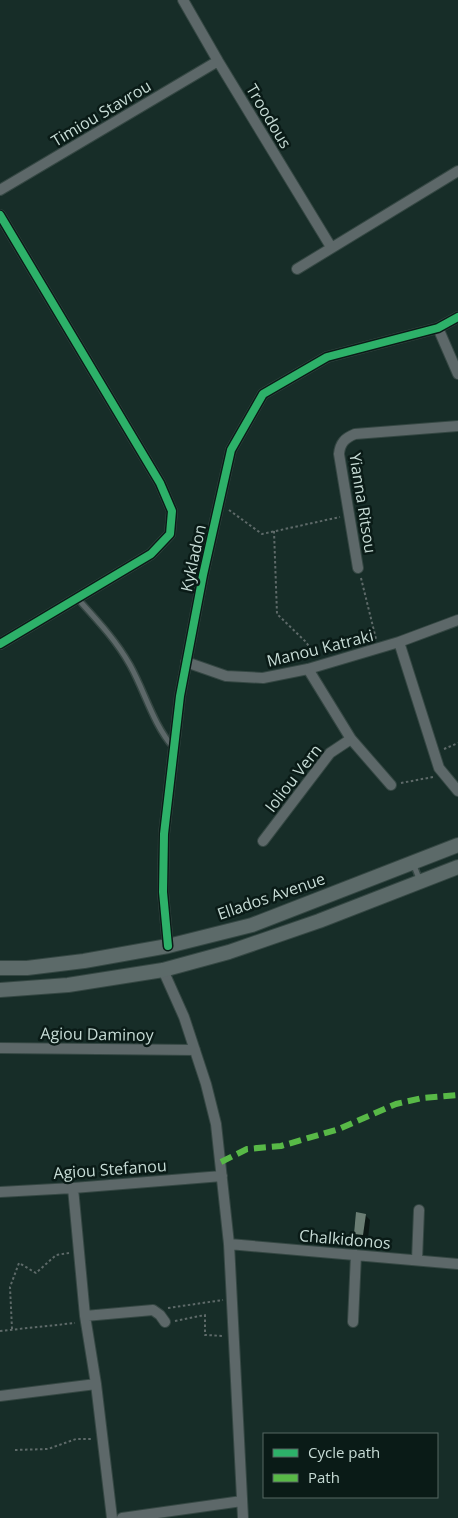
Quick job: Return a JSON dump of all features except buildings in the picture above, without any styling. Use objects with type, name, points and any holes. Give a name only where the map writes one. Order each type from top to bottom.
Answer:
[{"type":"main road","name":"Ellados Avenue","points":[[0,968],[27,968],[84,961],[168,946],[252,925],[458,846]]},
{"type":"main road","points":[[0,990],[68,984],[163,970],[229,952],[319,921],[458,867]]},
{"type":"street","name":"Troodous","points":[[183,0],[331,248]]},
{"type":"street","name":"Timiou Stavrou","points":[[0,190],[218,61]]},
{"type":"street","points":[[297,269],[458,171]]},
{"type":"street","points":[[0,214],[160,483],[172,511],[170,534],[151,554],[0,644]]},
{"type":"street","name":"Kykladon","points":[[168,946],[164,892],[164,834],[180,696],[203,575],[231,450],[263,394],[328,357],[438,328],[458,317]]},
{"type":"street","points":[[438,328],[458,374]]},
{"type":"street","name":"Yianna Ritsou","points":[[358,568],[338,454],[340,447],[347,437],[355,434],[458,426]]},
{"type":"street","name":"Manou Katraki","points":[[186,662],[226,676],[263,678],[308,669],[399,642],[458,620]]},
{"type":"street","points":[[399,642],[439,768],[458,791]]},
{"type":"street","points":[[308,669],[351,739],[391,785]]},
{"type":"street","name":"Ioliou Vern","points":[[263,841],[330,753],[351,739]]},
{"type":"street","points":[[163,970],[184,1017],[216,1124],[230,1244],[244,1518]]},
{"type":"street","name":"Agiou Daminoy","points":[[0,1048],[195,1050]]},
{"type":"street","name":"Agiou Stefanou","points":[[0,1192],[222,1176]]},
{"type":"street","points":[[73,1188],[85,1319],[96,1384],[112,1518]]},
{"type":"street","points":[[417,1260],[419,1210]]},
{"type":"street","name":"Chalkidonos","points":[[230,1244],[458,1264]]},
{"type":"street","points":[[353,1322],[356,1255]]},
{"type":"street","points":[[85,1319],[153,1310],[165,1322]]},
{"type":"street","points":[[0,1396],[96,1384]]},
{"type":"street","points":[[122,1518],[242,1501]]},
{"type":"lane","points":[[77,598],[116,640],[147,698],[163,736],[174,749]]},
{"type":"lane","points":[[413,863],[420,882]]},
{"type":"path","points":[[219,503],[262,534],[349,515]]},
{"type":"path","points":[[274,531],[277,614],[306,642],[321,665]]},
{"type":"path","points":[[358,568],[378,648]]},
{"type":"path","points":[[434,753],[458,743]]},
{"type":"path","points":[[391,785],[445,775]]},
{"type":"path","points":[[12,1330],[10,1287],[19,1263],[36,1273],[56,1255],[79,1252]]},
{"type":"path","points":[[153,1310],[232,1299]]},
{"type":"path","points":[[165,1322],[205,1315],[204,1335],[234,1337]]},
{"type":"path","points":[[0,1331],[85,1319]]},
{"type":"path","points":[[15,1450],[48,1450],[76,1439],[102,1438]]},
{"type":"marked path","points":[[221,1162],[247,1149],[281,1146],[339,1129],[396,1104],[422,1098],[458,1095]]},
{"type":"cycle path","points":[[0,215],[160,483],[172,511],[170,534],[151,554],[0,644]]},
{"type":"cycle path","points":[[168,946],[163,892],[164,834],[180,696],[203,575],[231,450],[263,394],[327,357],[438,328],[458,317]]}]
